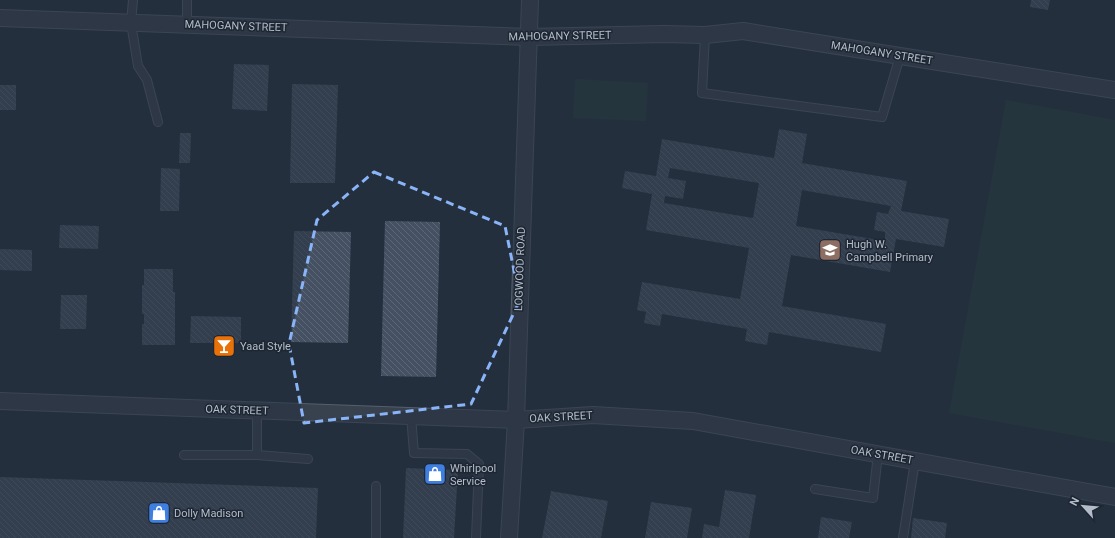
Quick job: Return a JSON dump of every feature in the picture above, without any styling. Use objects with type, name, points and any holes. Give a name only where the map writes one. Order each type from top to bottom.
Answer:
[{"type":"street","name":"LOGWOOD ROAD","points":[[510,538],[516,420],[530,0]]},
{"type":"street","name":"MAHOGANY STREET","points":[[0,18],[528,38],[664,34],[705,35],[743,31],[1115,90]]},
{"type":"street","name":"OAK STREET","points":[[0,402],[516,420],[593,415],[693,421],[1115,497]]},
{"type":"lane","points":[[133,0],[131,23],[138,66],[146,80],[158,122]]},
{"type":"lane","points":[[187,0],[188,25]]},
{"type":"lane","points":[[705,35],[702,93],[882,117],[900,56]]},
{"type":"lane","points":[[257,411],[257,455]]},
{"type":"lane","points":[[411,416],[414,453],[467,454],[479,464],[476,538]]},
{"type":"lane","points":[[815,489],[873,498],[878,454]]},
{"type":"lane","points":[[184,455],[257,455],[308,459]]},
{"type":"lane","points":[[903,538],[915,461]]},
{"type":"lane","points":[[376,486],[376,538]]},
{"type":"highlighted area","points":[[374,172],[505,226],[520,300],[471,404],[304,423],[289,344],[317,220]]},
{"type":"green space","points":[[575,79],[648,83],[646,121],[573,118]]},
{"type":"green space","points":[[1006,100],[1115,120],[1115,443],[949,413]]},
{"type":"building","points":[[1031,0],[1050,0],[1048,10],[1030,7]]},
{"type":"building","points":[[234,64],[269,65],[267,111],[232,109]]},
{"type":"building","points":[[292,84],[338,85],[335,183],[290,183]]},
{"type":"building","points":[[0,85],[16,85],[16,110],[0,110]]},
{"type":"building","points":[[779,129],[807,134],[802,163],[907,181],[901,211],[949,219],[944,247],[896,239],[890,272],[791,255],[782,306],[886,324],[881,352],[769,332],[767,345],[745,341],[747,329],[662,314],[660,326],[644,323],[646,312],[637,310],[642,282],[740,299],[749,248],[646,230],[652,194],[622,188],[625,171],[656,176],[662,139],[774,158]],"holes":[[[670,168],[759,183],[753,218],[664,203],[665,196],[683,199],[686,181],[668,178]],[[802,190],[891,206],[888,214],[877,212],[874,230],[885,232],[885,241],[796,226]]]},
{"type":"building","points":[[180,133],[191,133],[190,163],[179,163]]},
{"type":"building","points":[[161,168],[180,169],[179,211],[160,211]]},
{"type":"building","points":[[385,221],[440,222],[436,377],[381,376]]},
{"type":"building","points":[[60,225],[99,226],[98,249],[59,248]]},
{"type":"building","points":[[294,231],[351,232],[348,343],[291,342]]},
{"type":"building","points":[[0,249],[32,250],[32,271],[0,270]]},
{"type":"building","points":[[144,269],[173,269],[173,292],[175,292],[175,345],[142,345],[142,324],[144,324],[144,314],[142,314],[142,285],[144,285]]},
{"type":"building","points":[[61,295],[87,295],[86,329],[60,329]]},
{"type":"building","points":[[191,316],[241,317],[241,343],[190,343]]},
{"type":"building","points":[[406,468],[458,470],[454,538],[403,538]]},
{"type":"building","name":"Dolly Madison","points":[[0,477],[318,488],[316,538],[0,538]]},
{"type":"building","points":[[725,490],[756,495],[749,538],[702,538],[704,524],[719,527]]},
{"type":"building","points":[[551,491],[608,501],[601,538],[542,538]]},
{"type":"building","points":[[651,502],[692,508],[687,538],[645,538]]},
{"type":"building","points":[[821,517],[852,522],[849,538],[818,538]]},
{"type":"building","points":[[913,518],[947,523],[945,538],[911,538]]},
{"type":"place","name":"Hugh W. Campbell Primary","points":[[830,250]]},
{"type":"place","name":"Yaad Style","points":[[224,346]]},
{"type":"place","name":"Whirlpool Service","points":[[435,474]]},
{"type":"place","name":"Dolly Madison","points":[[159,513]]}]
